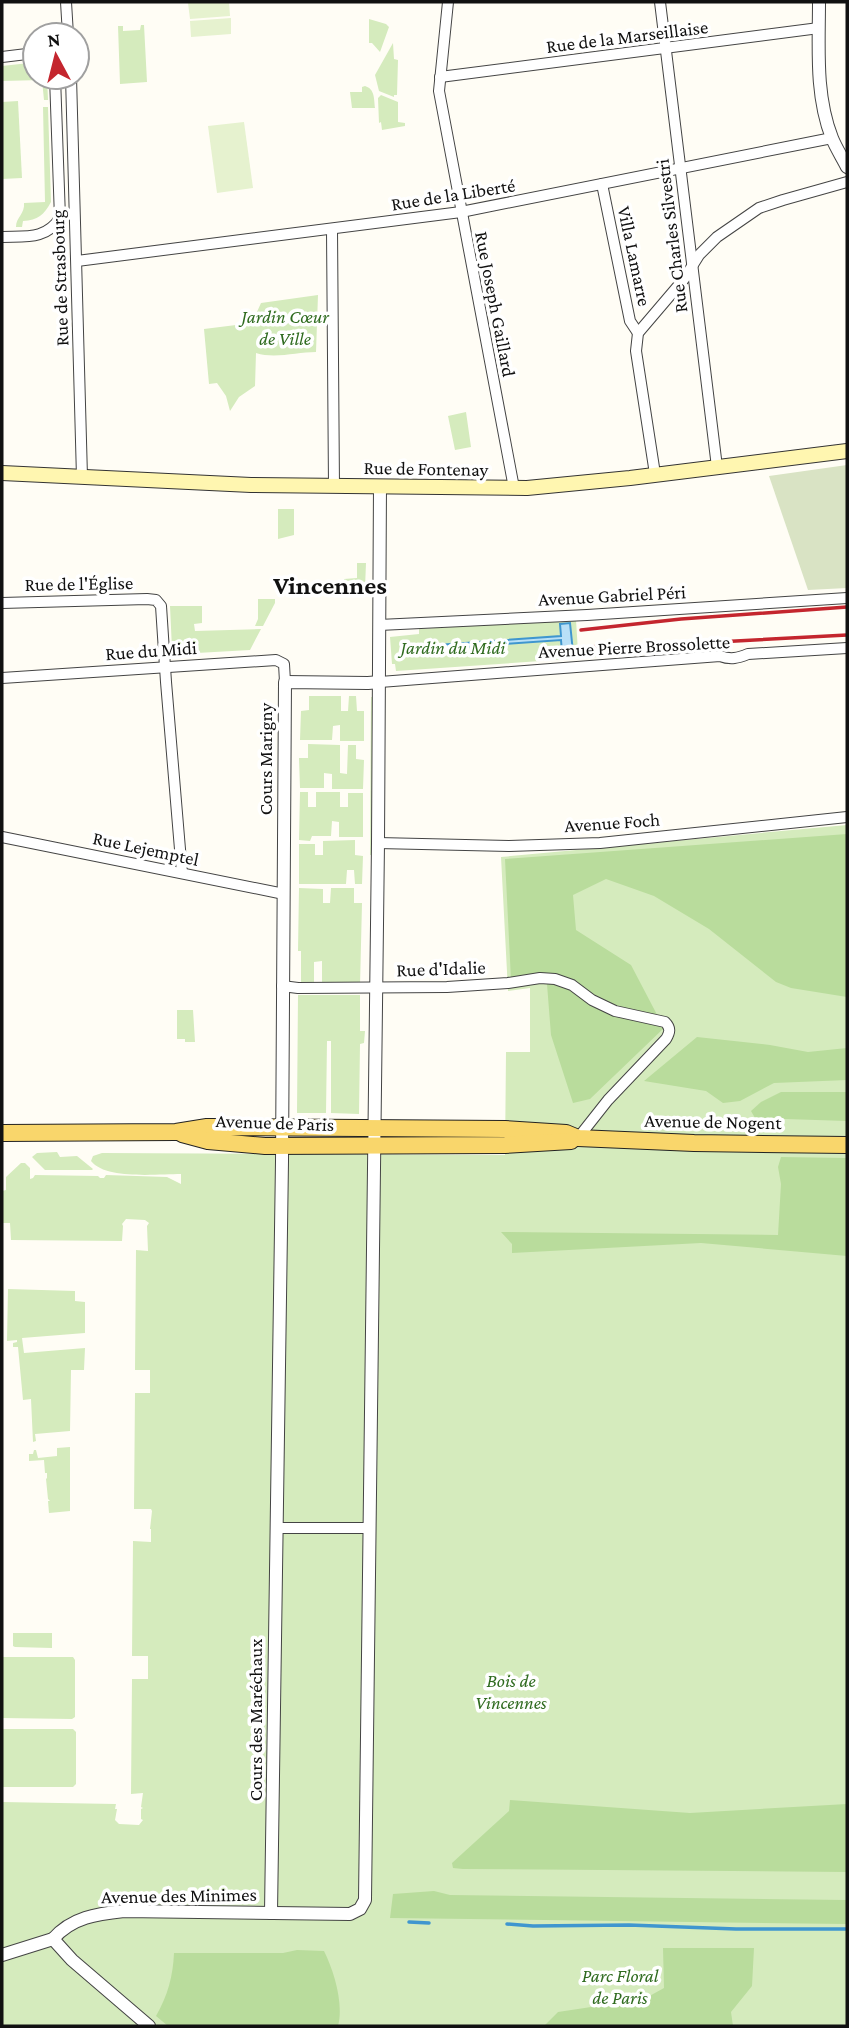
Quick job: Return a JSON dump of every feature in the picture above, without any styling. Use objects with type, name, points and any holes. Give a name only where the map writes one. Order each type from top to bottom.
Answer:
[{"type":"main road","name":"Rue de Fontenay","points":[[2,473],[251,485],[514,488],[572,484],[847,451]]},
{"type":"main road","name":"Avenue de Paris","points":[[2,1133],[176,1132],[206,1127],[375,1128]]},
{"type":"main road","name":"Avenue de Nogent","points":[[375,1128],[505,1129],[566,1133],[578,1138],[847,1145]]},
{"type":"main road","name":"Avenue de Paris","points":[[176,1132],[208,1141],[282,1150],[374,1150]]},
{"type":"main road","name":"Avenue de Nogent","points":[[374,1150],[567,1143],[578,1138]]},
{"type":"street","points":[[66,2],[67,21]]},
{"type":"street","name":"Rue Joseph Gaillard","points":[[447,2],[439,91],[514,488]]},
{"type":"street","name":"Rue Charles Silvestri","points":[[660,2],[717,467]]},
{"type":"street","points":[[819,2],[819,78],[823,104],[832,138],[847,167]]},
{"type":"street","name":"Rue de la Marseillaise","points":[[440,77],[819,28]]},
{"type":"street","points":[[2,57],[21,55]]},
{"type":"street","points":[[2,237],[38,235],[49,231],[60,218],[55,91]]},
{"type":"street","name":"Rue de Strasbourg","points":[[71,91],[82,477]]},
{"type":"street","name":"Rue de la Liberté","points":[[77,261],[461,212],[832,138]]},
{"type":"street","points":[[638,333],[716,237],[759,208],[847,182]]},
{"type":"street","name":"Villa Lamarre","points":[[602,184],[630,321],[638,333],[636,351],[655,474]]},
{"type":"street","points":[[332,230],[334,486]]},
{"type":"street","points":[[276,1528],[369,1528],[379,843],[380,486]]},
{"type":"street","name":"Avenue Gabriel Péri","points":[[379,625],[587,615],[847,597]]},
{"type":"street","name":"Rue de l'Église","points":[[2,603],[156,600],[161,606],[165,667]]},
{"type":"street","name":"Avenue Pierre Brossolette","points":[[380,682],[720,656],[728,659],[748,654],[847,648]]},
{"type":"street","name":"Rue du Midi","points":[[2,678],[270,660],[281,661],[285,668],[285,682]]},
{"type":"street","points":[[165,667],[182,873]]},
{"type":"street","name":"Cours Marigny","points":[[282,1150],[285,682],[380,682]]},
{"type":"street","name":"Avenue Foch","points":[[379,843],[509,846],[600,843],[847,817]]},
{"type":"street","name":"Rue Lejemptel","points":[[2,837],[284,894]]},
{"type":"street","name":"Rue d'Idalie","points":[[376,988],[447,987],[540,978],[555,979],[572,985],[592,1000],[615,1011],[665,1021],[670,1033],[666,1039],[608,1100],[578,1138]]},
{"type":"street","points":[[282,986],[376,988]]},
{"type":"street","name":"Cours des Maréchaux","points":[[271,1913],[282,1150]]},
{"type":"street","name":"Avenue des Minimes","points":[[2,1955],[53,1939],[63,1928],[86,1917],[107,1913],[350,1914],[360,1909],[367,1887],[369,1528]]},
{"type":"street","points":[[53,1939],[72,1960],[149,2026]]},
{"type":"green space","points":[[229,2],[230,16],[190,19],[188,3]]},
{"type":"green space","points":[[231,18],[231,34],[191,37],[190,21]]},
{"type":"green space","points":[[369,19],[389,27],[380,52],[369,43]]},
{"type":"green space","points":[[141,25],[144,25],[147,82],[120,84],[118,26],[123,26],[123,31],[140,30]]},
{"type":"green space","points":[[393,43],[394,59],[398,60],[397,95],[394,97],[379,91],[375,75]]},
{"type":"green space","points":[[21,64],[21,81],[2,81],[2,66]]},
{"type":"green space","points":[[365,86],[372,92],[375,108],[352,108],[350,92],[362,92],[362,87]]},
{"type":"green space","points":[[43,91],[48,91],[48,100],[44,100]]},
{"type":"green space","points":[[381,95],[398,102],[398,122],[405,123],[405,126],[382,130],[381,122],[379,123],[378,98]]},
{"type":"green space","points":[[18,101],[22,178],[2,179],[2,102]]},
{"type":"green space","points":[[43,107],[48,107],[51,202],[40,216],[23,221],[22,227],[16,227],[24,203],[45,202]]},
{"type":"green space","points":[[244,122],[253,188],[217,193],[208,126]]},
{"type":"green space","name":"Jardin Cœur de Ville","points":[[318,295],[316,352],[278,355],[256,353],[255,386],[239,397],[230,411],[226,396],[217,383],[209,384],[204,329],[252,323],[261,303]]},
{"type":"green space","points":[[466,412],[471,447],[455,450],[448,416]]},
{"type":"green space","points":[[847,465],[847,588],[808,590],[769,476]]},
{"type":"green space","points":[[278,509],[294,509],[294,535],[278,539]]},
{"type":"green space","points":[[357,563],[366,563],[365,588],[344,588],[344,579],[357,578]]},
{"type":"green space","points":[[258,599],[275,599],[263,626],[255,626],[258,619]]},
{"type":"green space","points":[[170,606],[202,606],[202,623],[194,624],[195,631],[261,629],[250,650],[179,654],[172,649]]},
{"type":"green space","name":"Jardin du Midi","points":[[576,620],[578,652],[686,651],[396,671],[395,664],[392,664],[390,637],[419,634],[419,629]]},
{"type":"green space","points":[[309,696],[341,696],[341,711],[348,711],[349,696],[356,696],[357,711],[364,711],[364,741],[340,741],[340,725],[333,726],[332,740],[300,740],[301,711],[309,710]]},
{"type":"green space","points":[[371,697],[374,697],[373,855],[370,855]]},
{"type":"green space","points":[[308,744],[340,745],[340,773],[347,774],[348,745],[356,745],[356,759],[364,760],[363,789],[332,789],[332,774],[324,773],[324,788],[300,788],[299,758],[308,758]]},
{"type":"green space","points":[[300,792],[308,792],[308,807],[316,807],[316,792],[340,792],[340,807],[348,807],[348,793],[363,793],[363,837],[339,837],[339,822],[332,821],[331,836],[312,836],[310,841],[299,840]]},
{"type":"green space","name":"Bois de Vincennes","points":[[847,825],[847,2026],[2,2026],[2,1802],[116,1804],[115,1820],[119,1824],[139,1825],[143,1820],[143,1793],[131,1794],[132,1679],[148,1679],[148,1656],[132,1656],[133,1541],[151,1542],[152,1511],[134,1509],[135,1393],[150,1393],[150,1370],[135,1370],[136,1250],[148,1251],[149,1223],[145,1220],[126,1219],[122,1224],[122,1241],[11,1240],[10,1223],[2,1223],[2,1191],[6,1190],[6,1177],[21,1163],[25,1163],[30,1168],[30,1179],[35,1175],[167,1177],[181,1184],[181,1174],[133,1175],[108,1171],[91,1161],[93,1156],[102,1153],[505,1155],[506,1052],[530,1052],[530,988],[508,991],[501,857]]},
{"type":"green space","points":[[847,834],[847,997],[791,988],[776,982],[709,929],[654,896],[606,879],[573,895],[576,930],[631,965],[664,1028],[590,1099],[573,1103],[551,1035],[547,984],[511,980],[505,859]]},
{"type":"green space","points":[[355,840],[355,855],[363,856],[362,884],[355,884],[354,870],[347,870],[346,884],[299,884],[299,844],[315,844],[315,855],[323,855],[323,841]]},
{"type":"green space","points":[[299,888],[323,889],[323,903],[330,903],[331,888],[354,888],[354,903],[362,903],[360,986],[322,985],[322,961],[314,962],[314,986],[301,983],[301,951],[298,951]]},
{"type":"green space","points":[[298,995],[360,995],[360,1031],[365,1031],[364,1043],[360,1044],[359,1114],[331,1113],[331,1041],[327,1041],[326,1113],[297,1113]]},
{"type":"green space","points":[[177,1010],[193,1010],[195,1042],[177,1039]]},
{"type":"green space","points":[[697,1037],[808,1052],[847,1048],[847,1080],[774,1083],[740,1101],[723,1103],[706,1091],[644,1081]]},
{"type":"green space","points":[[781,1092],[847,1092],[847,1121],[755,1118],[751,1111],[761,1102]]},
{"type":"green space","points":[[57,1152],[60,1157],[77,1156],[93,1169],[45,1170],[32,1157],[37,1153]]},
{"type":"green space","points":[[781,1157],[847,1158],[847,1256],[701,1243],[512,1253],[512,1244],[501,1232],[778,1235],[781,1184],[778,1167]]},
{"type":"green space","points":[[8,1289],[75,1291],[75,1301],[85,1302],[85,1333],[22,1338],[24,1353],[85,1348],[84,1370],[71,1370],[70,1431],[35,1434],[36,1441],[33,1442],[31,1399],[23,1400],[18,1347],[13,1347],[17,1340],[7,1341]]},
{"type":"green space","points":[[70,1447],[70,1511],[49,1513],[50,1501],[44,1460],[29,1461],[29,1454],[36,1450],[38,1458],[57,1456],[57,1448]]},
{"type":"green space","points":[[13,1633],[52,1633],[52,1648],[15,1647]]},
{"type":"green space","points":[[2,1657],[73,1657],[75,1717],[2,1718]]},
{"type":"green space","points":[[2,1729],[73,1729],[76,1732],[76,1784],[73,1787],[2,1787]]},
{"type":"green space","points":[[510,1800],[690,1813],[847,1804],[847,1872],[453,1868],[452,1863],[509,1811]]},
{"type":"green space","points":[[434,1891],[450,1895],[847,1900],[847,1924],[390,1918],[393,1894]]},
{"type":"green space","points":[[663,1948],[754,1948],[752,1986],[731,2012],[733,2026],[544,2026],[558,2012],[644,1999],[664,1988]]},
{"type":"green space","points":[[297,1950],[324,1951],[337,1988],[340,2008],[338,2026],[168,2026],[156,2016],[169,1985],[174,1953],[283,1953]]},
{"type":"water","points":[[570,623],[573,652],[562,653],[561,640],[410,651],[410,647],[561,636],[560,624]]},
{"type":"waterway","points":[[409,1922],[429,1923]]},
{"type":"waterway","points":[[507,1924],[847,1929]]},
{"type":"railway","points":[[581,630],[681,619],[847,607]]},
{"type":"railway","points":[[584,647],[847,635]]},
{"type":"district","name":"Vincennes","points":[[330,585]]},
{"type":"park label","name":"Parc Floral de Paris","points":[[620,1986]]}]
